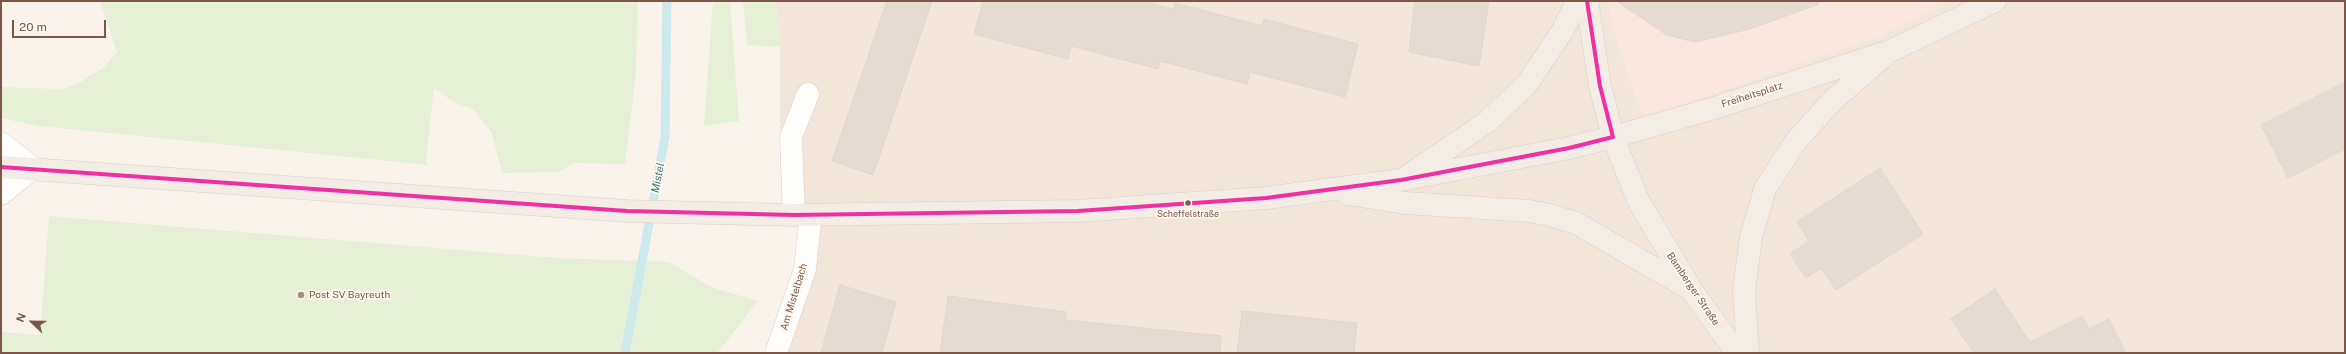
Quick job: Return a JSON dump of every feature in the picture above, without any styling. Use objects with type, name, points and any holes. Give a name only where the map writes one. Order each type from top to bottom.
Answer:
[{"type":"main road","points":[[1,167],[627,210],[803,215],[1078,211],[1266,198],[1401,180],[1486,122],[1526,84],[1560,36],[1577,1]]},
{"type":"main road","points":[[1587,1],[1600,86],[1613,138]]},
{"type":"main road","points":[[1748,353],[1744,291],[1750,237],[1764,189],[1801,135],[1833,100],[1890,51],[1995,1]]},
{"type":"main road","name":"Freiheitsplatz","points":[[1401,180],[1569,148],[1613,138],[1694,114],[1890,51]]},
{"type":"main road","name":"Bamberger Straße","points":[[1613,138],[1639,202],[1650,224],[1692,291],[1737,353]]},
{"type":"main road","points":[[1325,190],[1405,203],[1529,211],[1550,215],[1576,223],[1692,291]]},
{"type":"street","name":"Am Mistelbach","points":[[776,353],[805,270],[803,215],[791,137],[808,94]]},
{"type":"street","points":[[1,143],[33,168],[1,194]]},
{"type":"shaded area","points":[[776,1],[1609,1],[1612,25],[1643,117],[1874,38],[1947,1],[2345,1],[2345,353],[767,353],[796,272],[798,223],[780,166],[780,47]]},
{"type":"shaded area","points":[[1609,1],[1947,1],[1874,38],[1643,117],[1612,25]]},
{"type":"green space","points":[[100,1],[638,1],[636,72],[625,164],[575,163],[557,172],[502,173],[492,133],[473,109],[453,102],[434,87],[426,161],[428,165],[39,126],[1,118],[1,87],[63,89],[82,81],[104,67],[117,52]]},
{"type":"green space","points":[[713,1],[730,1],[739,121],[704,126]]},
{"type":"green space","points":[[743,1],[776,1],[780,47],[747,45]]},
{"type":"green space","name":"Post SV Bayreuth","points":[[49,216],[557,258],[669,262],[711,287],[758,301],[717,353],[1,353],[1,332],[40,335]]},
{"type":"building","points":[[887,1],[932,1],[873,175],[832,161]]},
{"type":"building","points":[[983,1],[1143,1],[1173,9],[1175,3],[1262,26],[1264,19],[1358,44],[1345,97],[1250,72],[1247,84],[1160,61],[1158,69],[1071,46],[1068,59],[974,34]]},
{"type":"building","points":[[1415,1],[1489,1],[1479,66],[1409,52]]},
{"type":"building","points":[[1616,1],[1818,1],[1819,4],[1750,29],[1695,42],[1667,35]]},
{"type":"building","points":[[2345,82],[2345,149],[2288,178],[2261,125]]},
{"type":"building","points":[[1880,168],[1923,234],[1836,290],[1821,268],[1806,278],[1790,254],[1809,241],[1797,222]]},
{"type":"building","points":[[840,285],[896,302],[882,353],[821,353]]},
{"type":"building","points":[[1995,289],[2030,342],[2082,316],[2089,329],[2109,319],[2126,353],[1974,353],[1951,319]]},
{"type":"building","points":[[948,296],[1066,312],[1065,320],[1221,336],[1220,353],[940,353]]},
{"type":"building","points":[[1242,311],[1357,323],[1354,353],[1237,353]]},
{"type":"waterway","name":"Mistel","points":[[625,353],[665,137],[667,1]]},
{"type":"transit line","points":[[1,167],[627,211],[794,215],[1078,211],[1266,198],[1401,180],[1569,148],[1613,137],[1600,86],[1587,1]]},
{"type":"place","name":"Scheffelstraße","points":[[1188,203]]},
{"type":"place","name":"Post SV Bayreuth","points":[[301,295]]}]
